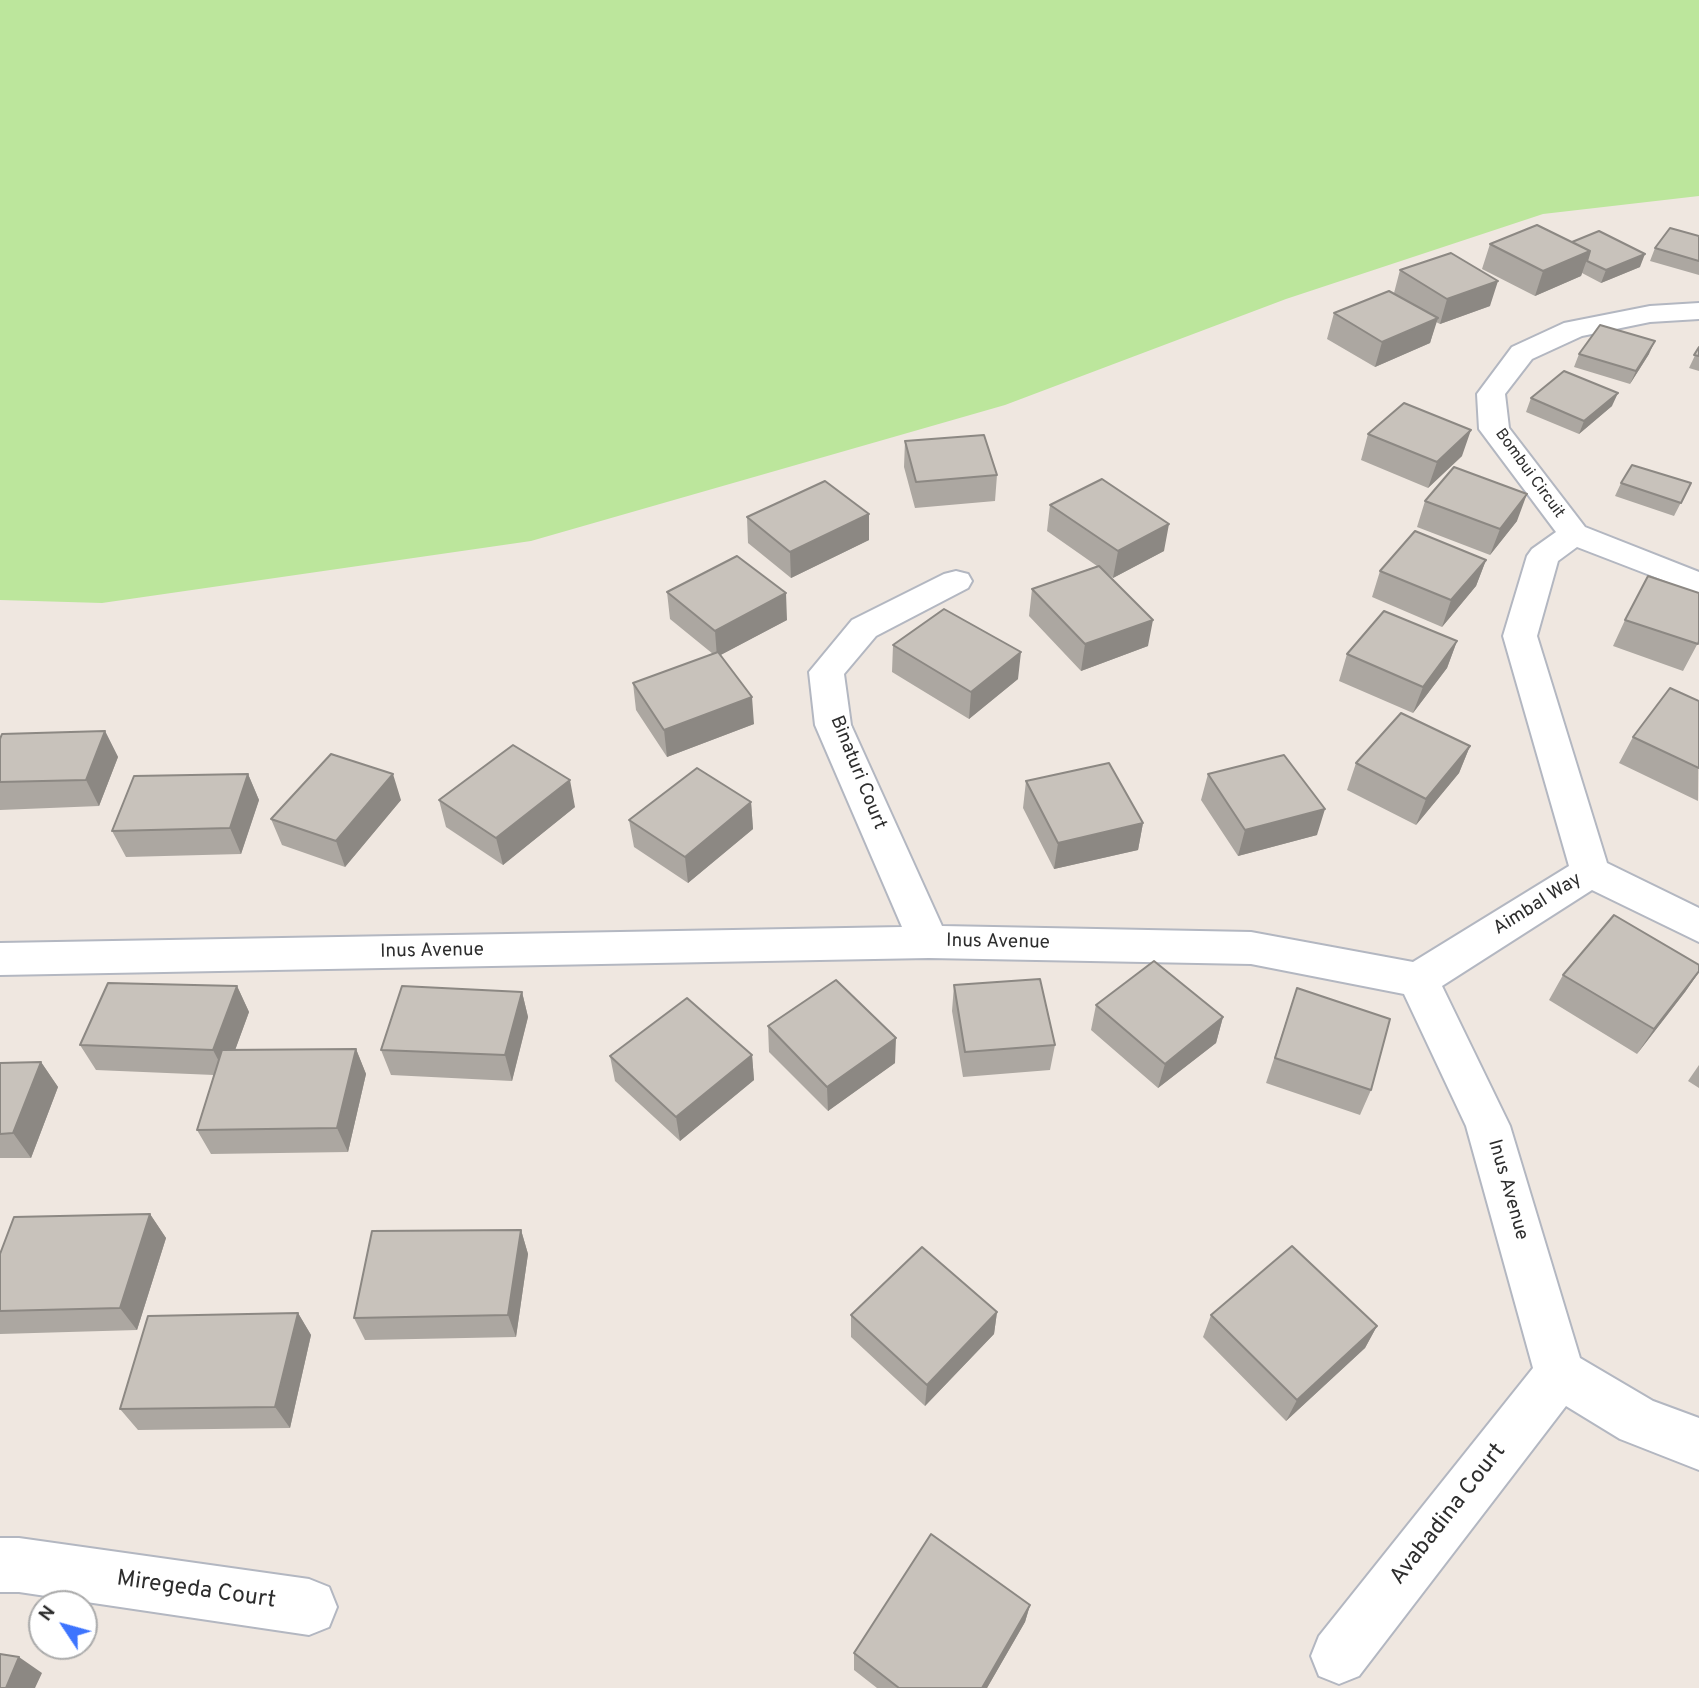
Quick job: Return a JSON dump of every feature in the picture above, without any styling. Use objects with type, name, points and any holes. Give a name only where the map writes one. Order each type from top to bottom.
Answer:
[{"type":"street","name":"Bombui Circuit","points":[[1699,311],[1650,314],[1574,329],[1522,353],[1491,394],[1494,429],[1574,534],[1699,584]]},
{"type":"street","name":"Bombui Circuit","points":[[1574,534],[1543,556],[1520,636],[1591,872]]},
{"type":"street","name":"Binaturi Court","points":[[929,942],[833,725],[826,672],[864,628],[956,581]]},
{"type":"street","name":"Aimbal Way","points":[[1418,981],[1591,872],[1699,926]]},
{"type":"street","name":"Inus Avenue","points":[[0,959],[929,942],[1251,948],[1418,981],[1488,1126],[1560,1374]]},
{"type":"street","points":[[1560,1374],[1638,1421],[1699,1444]]},
{"type":"street","name":"Avabadina Court","points":[[1339,1656],[1560,1374]]},
{"type":"street","name":"Miregeda Court","points":[[0,1565],[19,1565],[309,1607]]},
{"type":"green space","points":[[0,0],[1699,0],[1699,196],[1543,214],[1286,299],[1005,405],[531,541],[102,603],[0,600]]},
{"type":"building","points":[[1537,225],[1590,251],[1543,271],[1490,244]]},
{"type":"building","points":[[1670,228],[1699,236],[1699,261],[1655,248]]},
{"type":"building","points":[[1599,231],[1645,254],[1606,270],[1587,261],[1590,251],[1572,242]]},
{"type":"building","points":[[1451,253],[1498,281],[1447,299],[1400,270]]},
{"type":"building","points":[[1389,291],[1438,318],[1382,342],[1334,313]]},
{"type":"building","points":[[1600,325],[1655,341],[1636,371],[1579,354]]},
{"type":"building","points":[[1564,371],[1618,393],[1584,421],[1531,398]]},
{"type":"building","points":[[1404,403],[1471,430],[1437,462],[1368,434]]},
{"type":"building","points":[[984,435],[997,475],[916,482],[905,441]]},
{"type":"building","points":[[1632,465],[1691,483],[1681,503],[1621,483]]},
{"type":"building","points":[[1454,467],[1527,494],[1500,529],[1425,501]]},
{"type":"building","points":[[1102,479],[1169,524],[1118,551],[1050,505]]},
{"type":"building","points":[[825,481],[869,514],[790,552],[747,517]]},
{"type":"building","points":[[1415,531],[1486,560],[1451,600],[1380,571]]},
{"type":"building","points":[[737,556],[786,593],[715,631],[667,592]]},
{"type":"building","points":[[1099,566],[1153,620],[1085,644],[1032,589]]},
{"type":"building","points":[[1648,576],[1699,593],[1698,644],[1625,620]]},
{"type":"building","points":[[944,609],[1021,652],[971,692],[893,645]]},
{"type":"building","points":[[1384,611],[1457,641],[1423,687],[1347,654]]},
{"type":"building","points":[[718,652],[752,697],[664,730],[633,683]]},
{"type":"building","points":[[1670,688],[1699,701],[1699,768],[1633,737]]},
{"type":"building","points":[[1401,713],[1470,746],[1426,799],[1356,763]]},
{"type":"building","points":[[105,731],[86,780],[0,782],[2,734]]},
{"type":"building","points":[[513,745],[570,780],[496,838],[439,800]]},
{"type":"building","points":[[331,754],[393,774],[336,841],[271,819]]},
{"type":"building","points":[[1284,755],[1325,809],[1245,830],[1208,774]]},
{"type":"building","points":[[1109,763],[1143,823],[1058,843],[1026,781]]},
{"type":"building","points":[[697,768],[751,802],[685,857],[629,820]]},
{"type":"building","points":[[248,774],[230,828],[112,831],[134,776]]},
{"type":"building","points":[[1614,915],[1699,965],[1699,971],[1654,1029],[1563,975]]},
{"type":"building","points":[[1154,961],[1223,1017],[1165,1064],[1096,1005]]},
{"type":"building","points":[[1040,979],[1055,1045],[965,1052],[954,985]]},
{"type":"building","points":[[836,980],[896,1038],[827,1087],[768,1026]]},
{"type":"building","points":[[108,983],[237,986],[213,1050],[80,1045]]},
{"type":"building","points":[[402,986],[522,992],[505,1055],[381,1050]]},
{"type":"building","points":[[1297,988],[1390,1019],[1371,1090],[1275,1058]]},
{"type":"building","points":[[687,998],[752,1055],[676,1117],[610,1056]]},
{"type":"building","points":[[356,1049],[337,1128],[197,1130],[222,1050]]},
{"type":"building","points":[[41,1062],[13,1133],[0,1134],[0,1063]]},
{"type":"building","points":[[150,1214],[120,1308],[0,1311],[0,1254],[14,1217]]},
{"type":"building","points":[[521,1230],[508,1315],[354,1318],[372,1231]]},
{"type":"building","points":[[1292,1246],[1377,1326],[1297,1400],[1211,1315]]},
{"type":"building","points":[[922,1247],[997,1312],[927,1385],[851,1315]]},
{"type":"building","points":[[298,1313],[275,1407],[120,1409],[148,1316]]},
{"type":"building","points":[[931,1534],[1030,1605],[982,1688],[899,1688],[854,1653]]},
{"type":"building","points":[[0,1654],[19,1657],[6,1688],[0,1688]]}]
